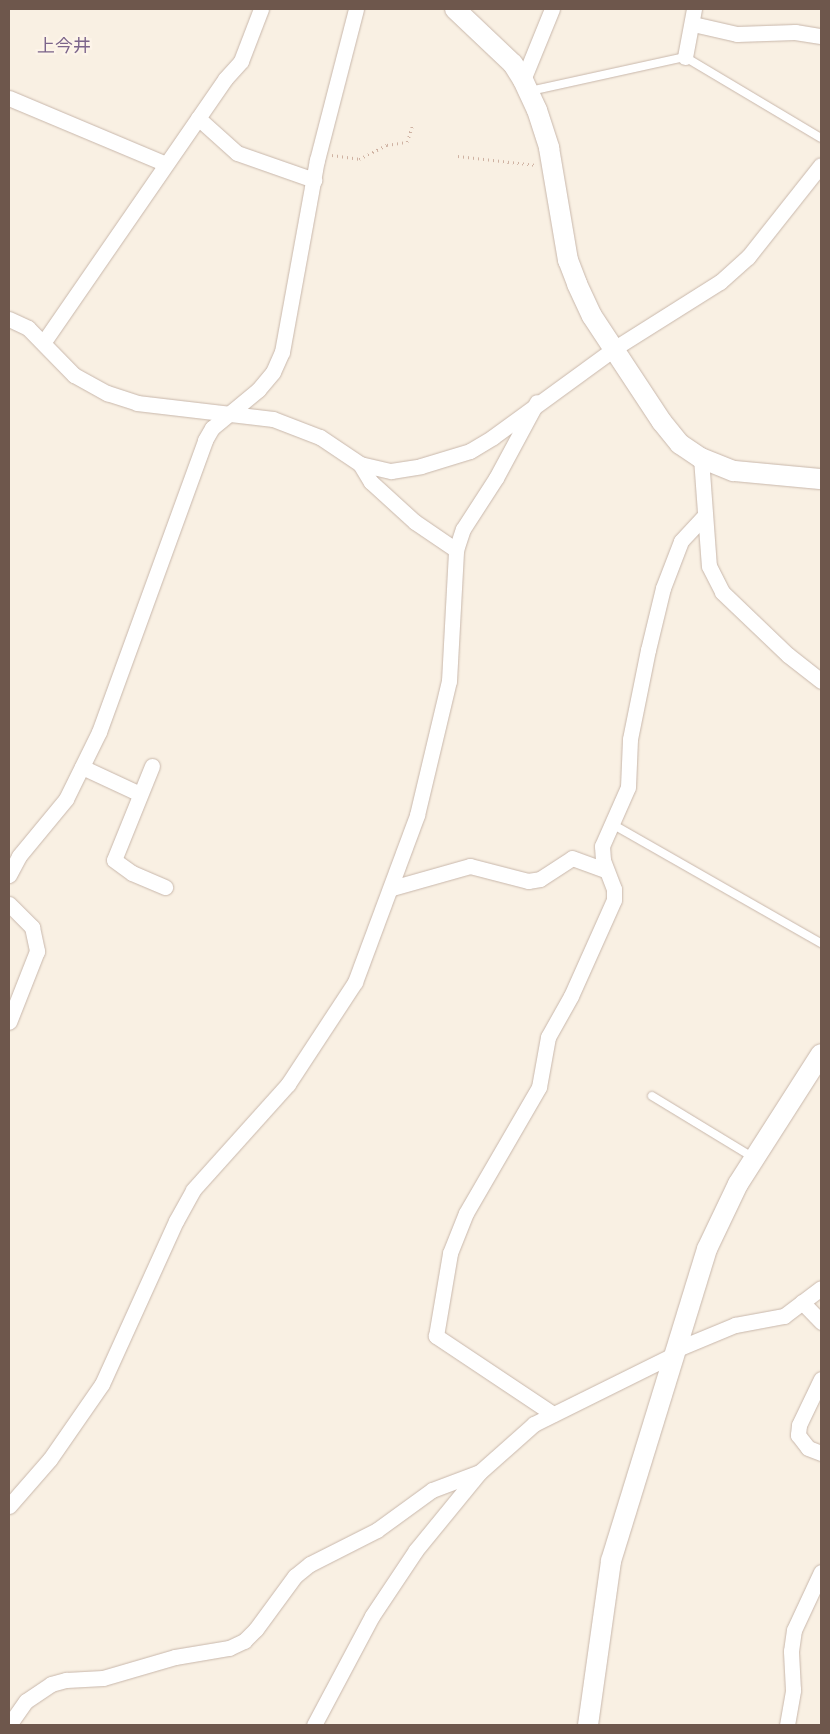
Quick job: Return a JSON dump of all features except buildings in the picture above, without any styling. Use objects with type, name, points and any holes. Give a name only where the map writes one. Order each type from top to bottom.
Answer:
[{"type":"street","points":[[43,343],[198,118],[241,60],[261,9]]},
{"type":"street","points":[[9,875],[19,856],[66,799],[82,767],[120,681],[205,440],[228,413],[258,390],[273,372],[282,352],[319,154],[356,9]]},
{"type":"street","points":[[455,9],[512,64],[526,86],[538,110],[552,167],[571,268],[592,316],[615,348],[662,422],[680,444],[701,458],[734,471],[821,478]]},
{"type":"street","points":[[526,86],[552,9]]},
{"type":"street","points":[[685,56],[694,16],[737,34],[795,32],[821,36]]},
{"type":"street","points":[[9,98],[166,164]]},
{"type":"street","points":[[198,118],[237,153],[314,180]]},
{"type":"street","points":[[9,319],[28,328],[74,375],[107,393],[137,404],[273,418],[320,438],[360,464],[391,471],[446,460],[493,437],[537,402],[615,348],[697,299],[748,257],[821,165]]},
{"type":"street","points":[[9,1506],[50,1459],[102,1384],[176,1221],[193,1190],[288,1084],[327,1028],[355,982],[392,888],[417,815],[449,681],[456,550],[463,529],[496,478],[537,402]]},
{"type":"street","points":[[701,458],[709,566],[722,592],[788,655],[821,682]]},
{"type":"street","points":[[360,464],[371,482],[415,522],[456,550]]},
{"type":"street","points":[[553,1414],[436,1336],[456,1233],[539,1087],[548,1037],[571,996],[614,900],[614,889],[605,870],[602,846],[628,787],[636,701],[663,588],[681,541],[704,516]]},
{"type":"street","points":[[152,766],[114,860],[132,873],[164,887]]},
{"type":"street","points":[[82,767],[140,794]]},
{"type":"street","points":[[392,888],[470,866],[528,881],[540,879],[572,858],[605,870]]},
{"type":"street","points":[[9,904],[32,927],[37,945],[26,984],[9,1022]]},
{"type":"street","points":[[588,1725],[611,1561],[716,1227],[754,1158],[821,1054]]},
{"type":"street","points":[[314,1725],[372,1616],[416,1550],[480,1472],[534,1424],[676,1351],[735,1325],[784,1316],[821,1288]]},
{"type":"street","points":[[802,1302],[821,1322]]},
{"type":"street","points":[[821,1379],[800,1424],[798,1436],[808,1448],[821,1453]]},
{"type":"street","points":[[9,1725],[26,1701],[52,1684],[66,1680],[103,1678],[175,1657],[230,1648],[244,1641],[256,1630],[295,1576],[310,1564],[377,1530],[432,1490],[480,1472]]},
{"type":"street","points":[[787,1725],[793,1690],[791,1650],[794,1630],[821,1572]]},
{"type":"lane","points":[[526,86],[685,56],[821,138]]},
{"type":"lane","points":[[612,824],[821,943]]},
{"type":"lane","points":[[652,1096],[754,1158]]},
{"type":"path","points":[[319,154],[359,159],[387,145],[407,142],[413,124]]},
{"type":"path","points":[[458,156],[552,167]]},
{"type":"district","name":"上今井","points":[[64,46]]}]
